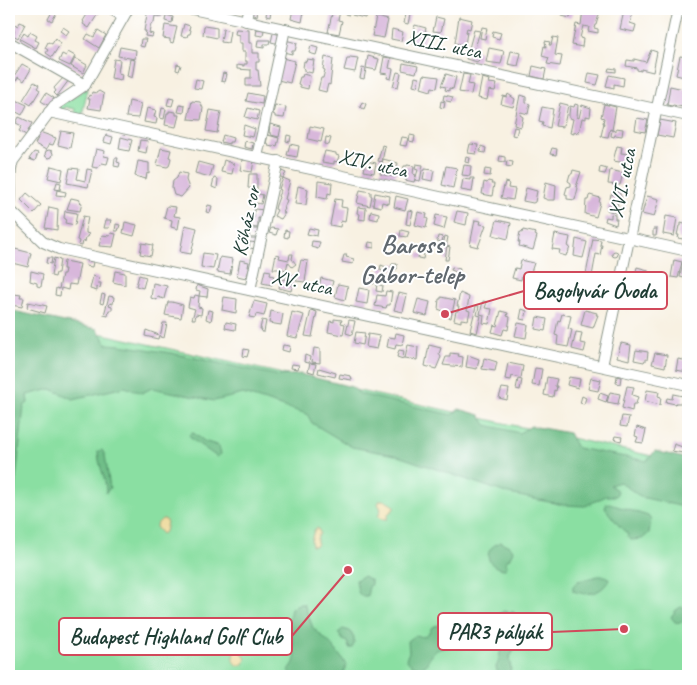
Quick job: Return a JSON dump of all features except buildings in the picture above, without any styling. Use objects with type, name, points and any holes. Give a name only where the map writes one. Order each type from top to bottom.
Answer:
[{"type":"street","points":[[9,209],[12,194],[10,172],[13,161],[49,112],[59,102],[85,85],[126,12],[111,9]]},
{"type":"street","name":"XIII. utca","points":[[192,9],[688,116]]},
{"type":"street","points":[[246,21],[248,9]]},
{"type":"street","name":"XVI. utca","points":[[602,366],[678,9]]},
{"type":"street","name":"Kőház sor","points":[[257,157],[285,29]]},
{"type":"street","points":[[9,42],[85,85]]},
{"type":"street","name":"XIV. utca","points":[[49,112],[495,210],[688,250]]},
{"type":"street","name":"Kőház sor","points":[[250,290],[278,161]]},
{"type":"street","name":"XV. utca","points":[[9,209],[43,242],[53,247],[688,385]]},
{"type":"green space","points":[[88,87],[82,116],[74,114],[75,109],[65,107],[63,112],[55,109]]},
{"type":"green space","points":[[9,310],[97,329],[107,344],[171,353],[280,376],[300,374],[352,387],[360,394],[452,415],[459,409],[480,415],[486,425],[519,433],[531,426],[569,433],[577,448],[647,461],[655,451],[688,459],[688,508],[641,497],[620,482],[610,485],[618,491],[616,496],[606,496],[585,506],[564,505],[509,494],[395,455],[352,447],[312,423],[307,414],[243,394],[214,401],[152,388],[142,393],[125,387],[73,399],[51,389],[27,395],[28,403],[24,406],[9,543]]},
{"type":"green space","points":[[13,314],[688,464],[688,676],[9,676],[9,389]]},
{"type":"green space","points":[[192,432],[204,441],[219,446],[221,454],[217,457],[193,440],[189,435]]},
{"type":"green space","points":[[102,450],[105,455],[110,488],[106,493],[105,481],[98,456],[98,451]]},
{"type":"green space","points":[[607,503],[648,516],[651,520],[649,533],[642,539],[631,540],[605,508]]},
{"type":"green space","points":[[501,542],[511,547],[513,551],[506,561],[507,567],[505,569],[493,565],[488,557],[491,549]]},
{"type":"green space","points":[[363,576],[371,580],[367,596],[361,596],[358,592],[356,580]]},
{"type":"green space","points":[[606,576],[609,580],[598,591],[584,593],[573,591],[573,586],[578,581]]},
{"type":"green space","points":[[298,604],[304,604],[313,628],[332,645],[346,664],[342,676],[292,676],[289,670],[294,663],[296,655],[293,651],[293,640],[287,627],[291,609]]},
{"type":"green space","points":[[681,607],[688,609],[688,620],[676,623],[671,617]]},
{"type":"green space","points":[[504,611],[514,612],[517,622],[502,631],[486,635],[484,633],[486,627],[476,622],[478,615],[495,616]]},
{"type":"green space","points":[[438,625],[451,635],[470,630],[471,635],[462,643],[436,650],[426,665],[420,668],[411,665],[406,659],[409,652],[408,641],[416,635],[423,637],[428,634],[432,627]]},
{"type":"green space","points":[[343,629],[350,631],[353,635],[352,648],[349,648],[347,642],[338,633]]},
{"type":"green space","points":[[511,640],[517,644],[509,659],[511,668],[509,676],[502,676],[498,674],[496,667],[501,649]]},
{"type":"sand","points":[[380,500],[384,500],[394,506],[387,519],[382,519],[378,516],[381,509],[378,504]]},
{"type":"sand","points":[[162,519],[165,519],[167,522],[165,532],[162,534],[156,525]]},
{"type":"sand","points":[[318,528],[320,533],[317,544],[312,546],[311,541],[314,530]]},
{"type":"sand","points":[[233,638],[240,642],[240,649],[246,659],[244,664],[238,666],[234,662],[234,653],[229,644],[229,640]]},
{"type":"place","name":"Bagolyvár Óvoda","points":[[445,314]]},
{"type":"place","name":"Budapest Highland Golf Club","points":[[348,570]]},
{"type":"place","name":"PAR3 pályák","points":[[624,629]]},
{"type":"district","name":"Baross Gábor-telep","points":[[412,259]]}]
